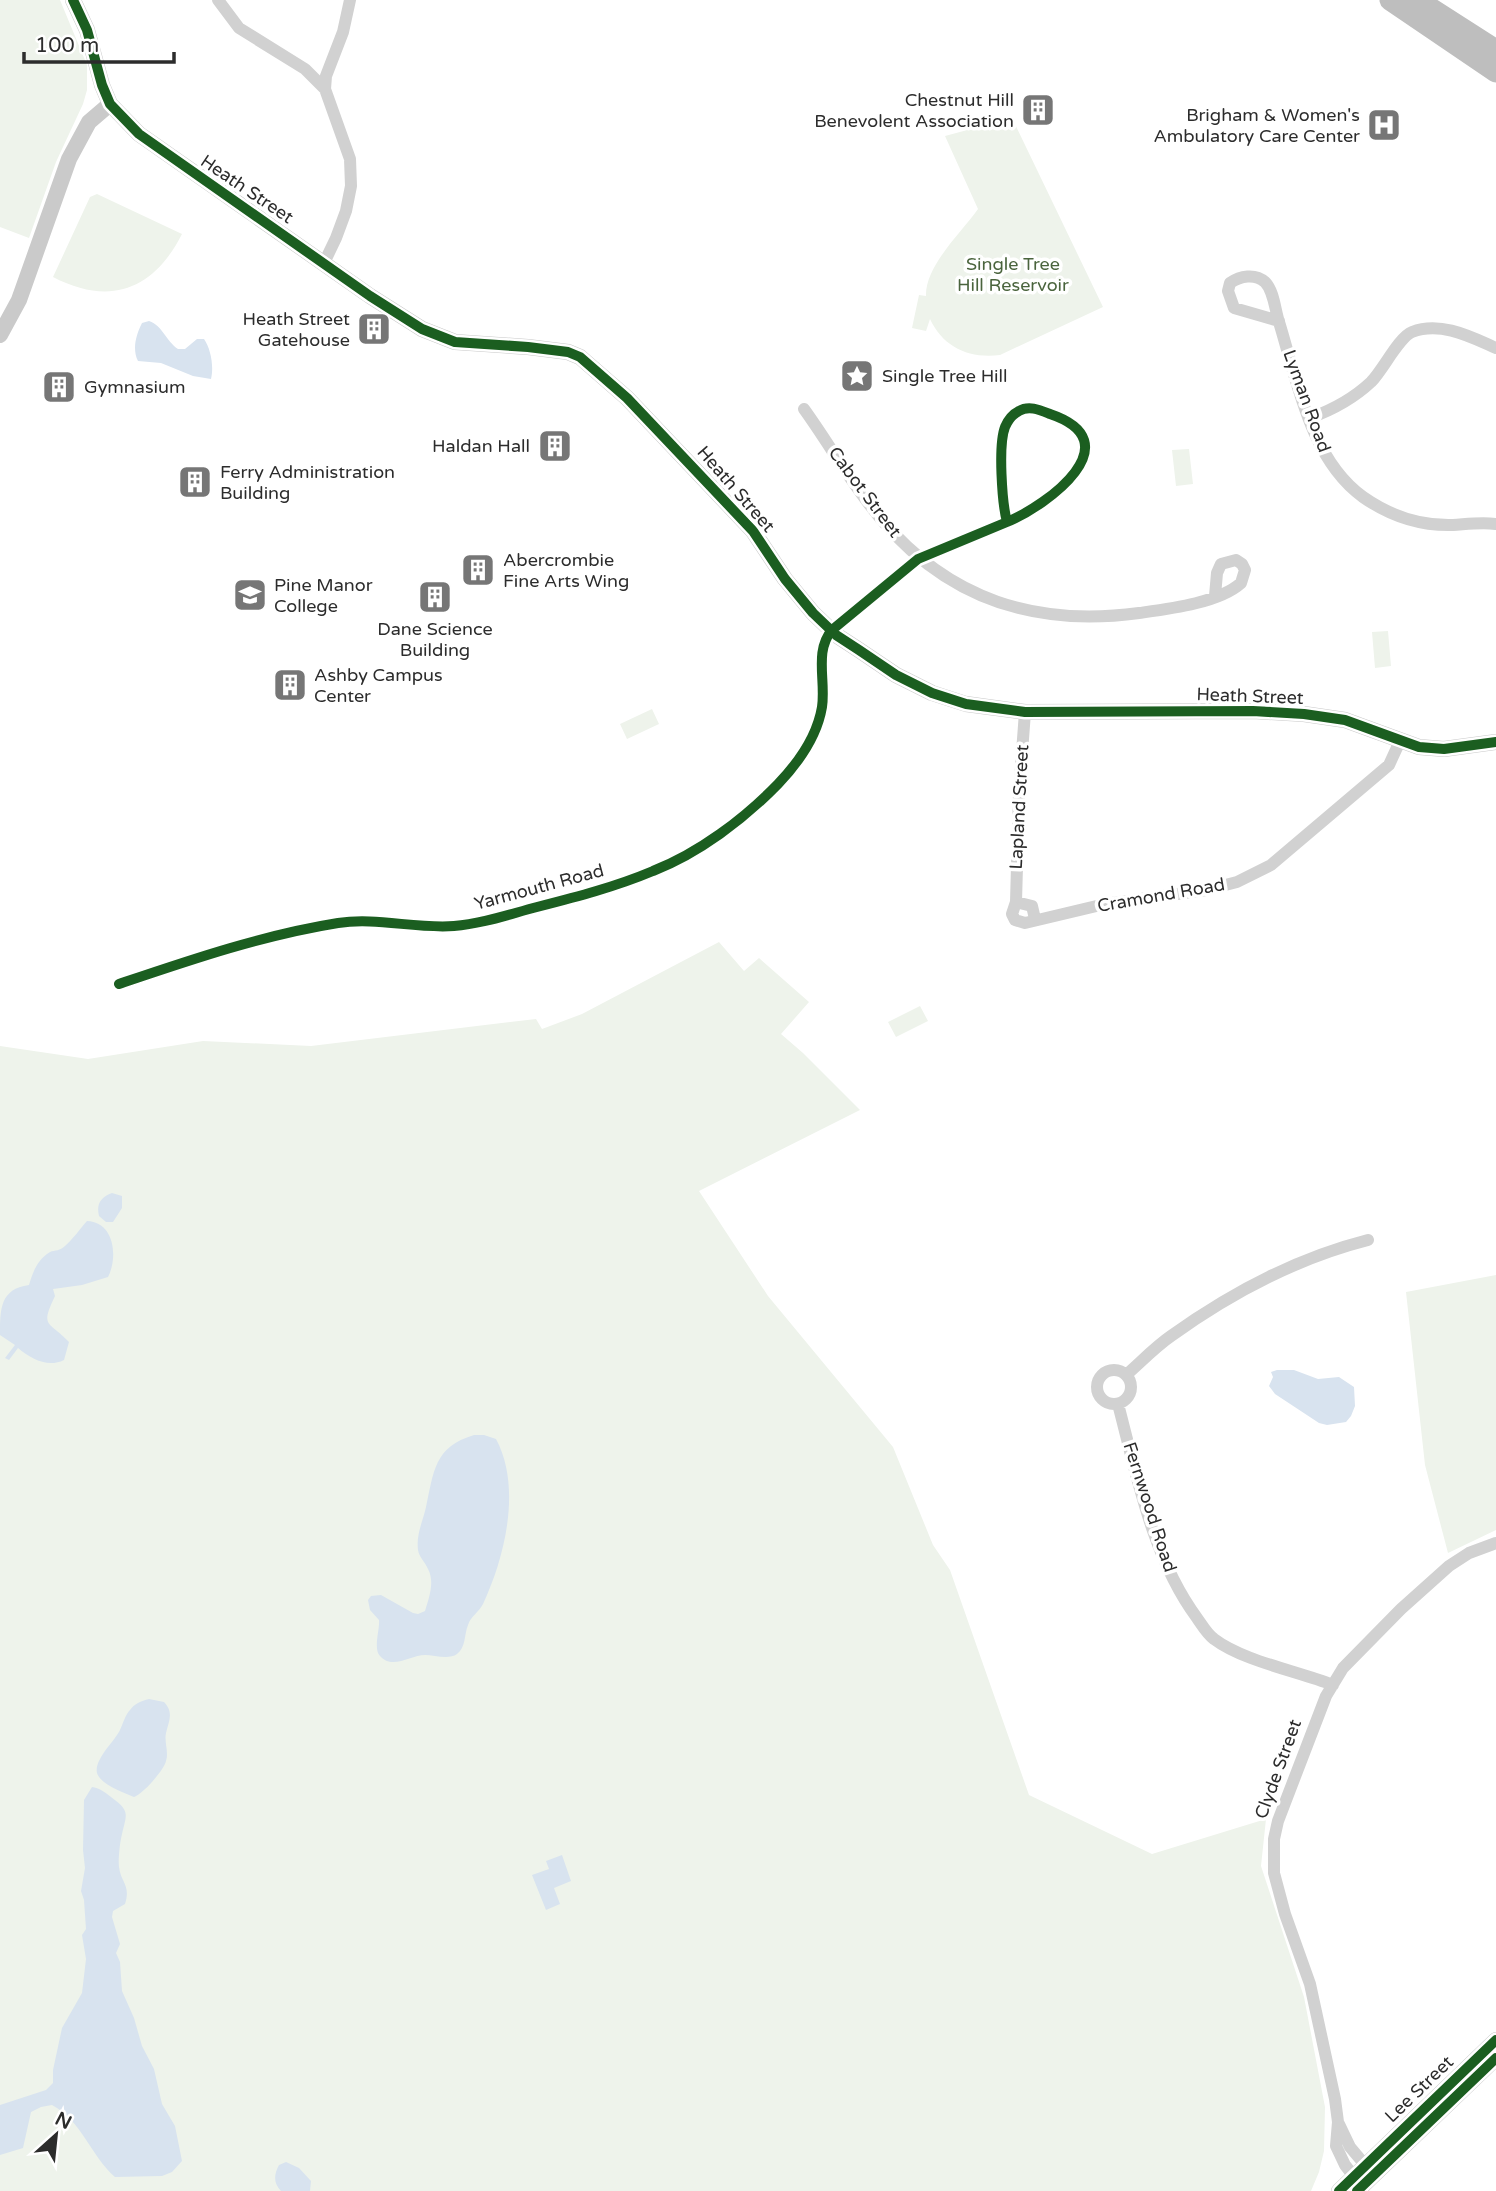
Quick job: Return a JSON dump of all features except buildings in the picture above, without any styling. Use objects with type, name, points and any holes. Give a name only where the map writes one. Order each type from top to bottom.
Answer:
[{"type":"highway","points":[[1390,0],[1496,72]]},
{"type":"highway","points":[[1418,0],[1496,50]]},
{"type":"street","name":"Heath Street","points":[[73,0],[87,30],[110,104],[152,144],[401,318],[445,339],[568,352],[580,357],[627,398],[753,531],[785,579],[813,613],[832,631],[896,675],[966,704],[1025,712],[1253,711],[1304,714],[1345,720],[1419,747],[1444,749],[1496,742]]},
{"type":"street","points":[[218,0],[239,28],[305,69],[325,89]]},
{"type":"street","points":[[324,263],[343,220],[351,186],[350,159],[343,133],[325,89],[326,76],[343,33],[350,0]]},
{"type":"street","points":[[0,334],[19,300],[69,159],[89,122],[110,104]]},
{"type":"street","name":"Lyman Road","points":[[1279,321],[1296,380],[1323,452],[1332,466],[1361,496],[1420,523],[1496,524]]},
{"type":"street","points":[[1310,418],[1359,392],[1413,332],[1452,330],[1496,348]]},
{"type":"street","points":[[832,631],[918,559],[1007,523],[1048,499],[1075,472],[1085,449],[1085,438],[1074,425],[1054,415],[1029,408],[1019,411],[1007,421],[1002,443],[1003,505],[1007,523]]},
{"type":"street","name":"Cabot Street","points":[[804,410],[879,517],[918,559],[981,596],[1011,608],[1084,617],[1161,610],[1215,596]]},
{"type":"street","name":"Yarmouth Road","points":[[118,984],[220,950],[337,923],[365,921],[455,926],[597,891],[655,871],[689,853],[752,808],[779,783],[804,753],[813,738],[822,706],[824,681],[821,657],[825,638],[832,631]]},
{"type":"street","name":"Lapland Street","points":[[1016,902],[1019,793],[1025,712]]},
{"type":"street","name":"Cramond Road","points":[[1035,919],[1105,904],[1206,890],[1237,882],[1260,871],[1271,865],[1389,765],[1400,741]]},
{"type":"street","points":[[1016,902],[1032,906],[1035,919],[1025,923],[1015,920],[1012,914],[1016,902]]},
{"type":"street","name":"Fernwood Road","points":[[1333,1685],[1232,1650],[1212,1638],[1180,1596],[1149,1516],[1118,1404],[1102,1399],[1098,1395],[1097,1384],[1106,1371],[1117,1370],[1126,1375],[1170,1336],[1259,1282],[1308,1258],[1368,1240]]},
{"type":"street","points":[[1118,1404],[1130,1394],[1131,1384],[1126,1375]]},
{"type":"street","name":"Clyde Street","points":[[1362,2179],[1338,2122],[1310,1984],[1285,1914],[1275,1873],[1274,1839],[1280,1813],[1326,1696],[1343,1668],[1401,1609],[1449,1566],[1469,1553],[1496,1543]]},
{"type":"street","name":"Lee Street","points":[[1362,2179],[1496,2039]]},
{"type":"street","name":"Lee Street","points":[[1362,2179],[1496,2057]]},
{"type":"street","points":[[1339,2191],[1362,2179]]},
{"type":"green space","points":[[0,0],[60,0],[87,65],[87,90],[83,104],[56,162],[29,238],[0,227]]},
{"type":"green space","name":"Single Tree Hill Reservoir","points":[[1012,118],[1103,307],[1000,355],[978,355],[950,344],[935,329],[930,319],[926,331],[912,328],[919,295],[926,296],[931,273],[945,250],[978,209],[945,136]]},
{"type":"green space","points":[[97,194],[182,234],[157,269],[128,288],[93,291],[53,277],[90,197]]},
{"type":"green space","points":[[1189,449],[1193,484],[1176,486],[1172,450]]},
{"type":"green space","points":[[1388,631],[1391,666],[1375,668],[1372,632]]},
{"type":"green space","points":[[652,709],[659,724],[627,739],[620,724]]},
{"type":"green space","points":[[719,942],[744,971],[759,958],[809,1002],[781,1034],[860,1110],[699,1191],[768,1296],[893,1447],[933,1545],[950,1570],[1029,1795],[1152,1854],[1266,1819],[1261,1866],[1304,1997],[1325,2107],[1324,2151],[1311,2191],[0,2191],[0,1046],[88,1059],[203,1041],[311,1046],[536,1019],[542,1029],[582,1014]]},
{"type":"green space","points":[[920,1006],[928,1021],[896,1037],[888,1022]]},
{"type":"green space","points":[[1496,1275],[1496,1530],[1448,1553],[1425,1465],[1406,1292]]},
{"type":"shaded area","points":[[149,321],[158,326],[178,349],[185,349],[197,339],[204,339],[211,358],[211,379],[193,376],[161,363],[138,361],[135,352],[137,337],[142,323]]},
{"type":"shaded area","points":[[112,1193],[122,1196],[122,1208],[113,1222],[106,1222],[99,1216],[99,1205],[102,1199]]},
{"type":"shaded area","points":[[87,1221],[96,1223],[109,1234],[113,1260],[108,1277],[82,1285],[53,1289],[55,1296],[47,1319],[69,1342],[64,1360],[46,1363],[28,1356],[18,1348],[9,1360],[5,1358],[15,1345],[0,1335],[0,1317],[7,1296],[19,1287],[29,1285],[42,1259],[50,1252],[63,1248]]},
{"type":"shaded area","points":[[1294,1370],[1318,1379],[1339,1377],[1354,1387],[1355,1406],[1351,1416],[1346,1422],[1327,1425],[1319,1423],[1275,1394],[1269,1386],[1273,1377],[1271,1372]]},
{"type":"shaded area","points":[[474,1435],[496,1439],[508,1478],[508,1522],[491,1585],[481,1607],[469,1622],[463,1644],[457,1654],[446,1657],[425,1655],[390,1662],[378,1653],[379,1620],[370,1610],[368,1600],[371,1596],[381,1595],[413,1613],[425,1611],[431,1579],[419,1553],[418,1538],[434,1472],[443,1454],[451,1446]]},
{"type":"shaded area","points":[[149,1699],[164,1702],[169,1710],[167,1758],[157,1776],[134,1797],[103,1781],[97,1768],[128,1712],[136,1704]]},
{"type":"shaded area","points":[[92,1787],[109,1795],[126,1813],[119,1864],[127,1898],[125,1904],[113,1911],[112,1917],[120,1944],[116,1953],[120,1962],[122,1991],[142,2046],[154,2069],[162,2104],[175,2126],[182,2161],[172,2172],[162,2176],[115,2177],[79,2129],[52,2105],[31,2112],[23,2148],[0,2155],[0,2105],[46,2090],[53,2083],[62,2028],[82,1993],[86,1959],[82,1935],[86,1929],[84,1900],[81,1891],[85,1868],[84,1800]]},
{"type":"shaded area","points":[[562,1855],[571,1881],[554,1888],[560,1904],[546,1910],[532,1875],[549,1869],[546,1861]]},
{"type":"shaded area","points":[[286,2162],[299,2168],[311,2181],[310,2191],[281,2191],[278,2188],[276,2172],[279,2165]]},
{"type":"cycle path","points":[[73,0],[87,30],[110,104],[139,134],[370,296],[422,329],[455,342],[528,347],[568,352],[580,357],[627,398],[753,531],[785,579],[813,613],[836,635],[896,675],[932,693],[966,704],[1025,712],[1253,711],[1304,714],[1345,720],[1419,747],[1444,749],[1496,742]]},
{"type":"cycle path","points":[[119,984],[254,941],[338,923],[367,921],[439,926],[485,921],[610,887],[670,864],[704,845],[751,810],[786,776],[800,758],[820,718],[823,697],[823,647],[832,630],[918,559],[1007,522],[1001,460],[1003,435],[1011,418],[1027,408],[1050,414],[1074,426],[1084,440],[1084,456],[1075,472],[1043,502],[1007,522]]},
{"type":"cycle path","points":[[1339,2191],[1496,2040]]},
{"type":"cycle path","points":[[1357,2191],[1496,2058]]},
{"type":"place","name":"Chestnut Hill Benevolent Association","points":[[1038,110]]},
{"type":"place","name":"Brigham & Women's Ambulatory Care Center","points":[[1384,125]]},
{"type":"place","name":"Heath Street Gatehouse","points":[[374,329]]},
{"type":"place","name":"Single Tree Hill","points":[[857,376]]},
{"type":"place","name":"Gymnasium","points":[[59,387]]},
{"type":"place","name":"Haldan Hall","points":[[555,446]]},
{"type":"place","name":"Ferry Administration Building","points":[[195,482]]},
{"type":"place","name":"Abercrombie Fine Arts Wing","points":[[478,570]]},
{"type":"place","name":"Pine Manor College","points":[[250,595]]},
{"type":"place","name":"Dane Science Building","points":[[435,597]]},
{"type":"place","name":"Ashby Campus Center","points":[[290,685]]}]
